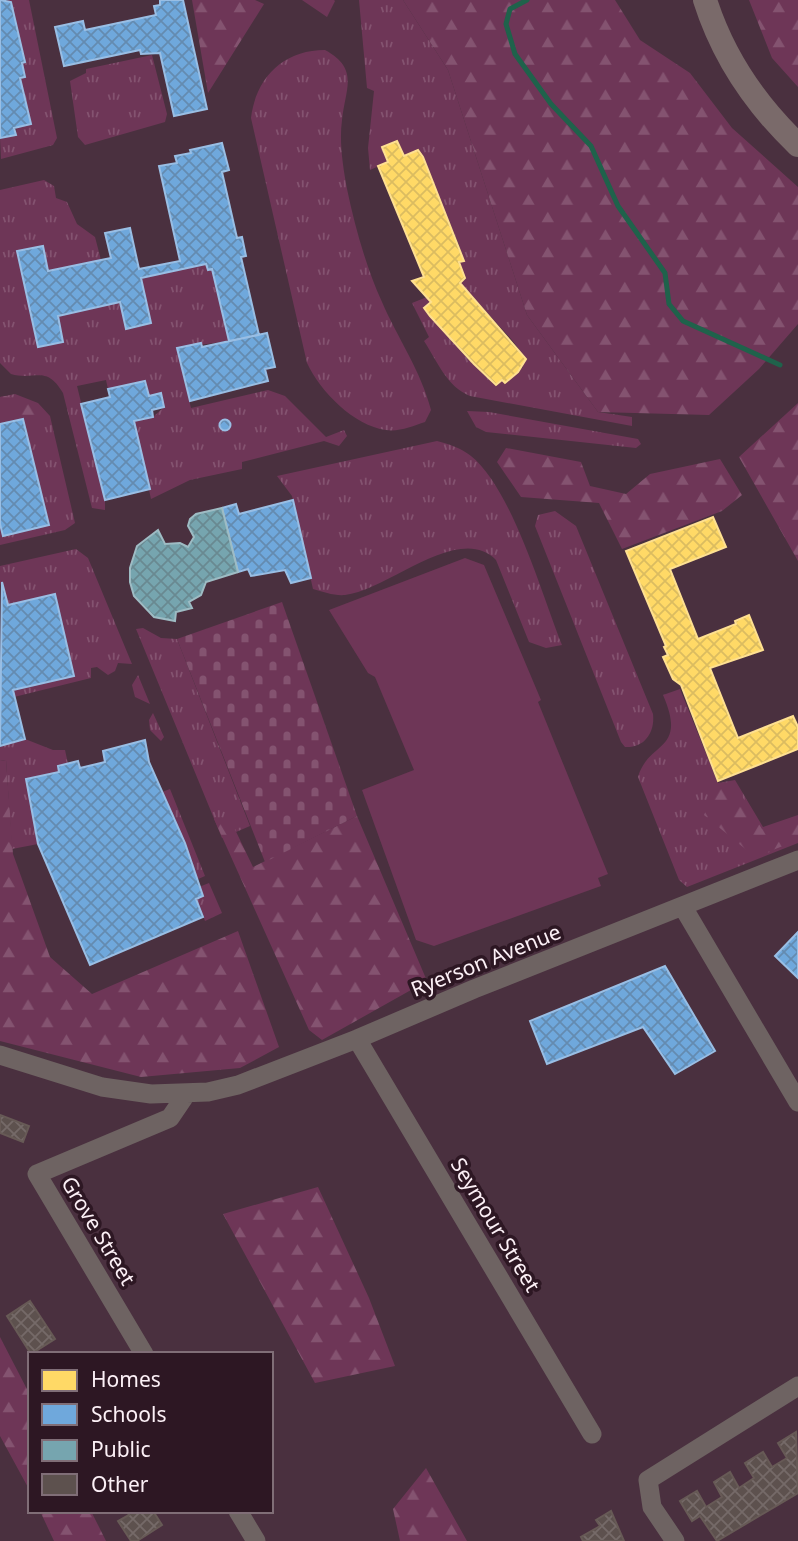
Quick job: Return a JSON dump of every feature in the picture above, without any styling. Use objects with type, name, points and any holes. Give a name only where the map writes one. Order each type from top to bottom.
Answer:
[{"type":"main road","points":[[705,0],[720,41],[747,88],[798,145]]},
{"type":"street","name":"Ryerson Avenue","points":[[0,1055],[102,1087],[152,1094],[187,1093],[238,1084],[357,1040],[798,860]]},
{"type":"street","points":[[683,907],[798,1101]]},
{"type":"street","name":"Seymour Street","points":[[357,1040],[592,1434]]},
{"type":"street","name":"Grove Street","points":[[143,1352],[37,1174],[170,1118],[187,1093]]},
{"type":"street","points":[[675,1541],[652,1507],[648,1480],[798,1387]]},
{"type":"street","points":[[239,1513],[256,1541]]},
{"type":"green space","points":[[7,0],[29,0],[57,138],[53,145],[1,159],[0,138],[16,134],[20,78],[25,77],[22,64],[25,61],[11,2]]},
{"type":"green space","points":[[192,0],[255,0],[264,4],[208,93]]},
{"type":"green space","points":[[302,0],[334,0],[335,1],[327,17]]},
{"type":"green space","points":[[359,0],[403,0],[448,70],[527,315],[598,412],[632,417],[632,426],[470,396],[455,386],[438,365],[424,341],[429,337],[412,303],[427,297],[448,336],[496,385],[502,380],[505,383],[523,367],[518,348],[512,340],[460,283],[465,278],[459,262],[463,260],[459,245],[419,150],[404,156],[397,141],[382,147],[388,162],[370,170],[368,148],[374,91],[367,88]]},
{"type":"green space","points":[[403,0],[615,0],[640,40],[690,73],[732,128],[798,187],[798,324],[759,369],[709,415],[598,412],[527,315],[448,70]]},
{"type":"green space","points":[[749,0],[798,0],[798,87],[772,58]]},
{"type":"green space","points":[[325,50],[336,57],[347,72],[341,128],[342,154],[347,189],[362,247],[376,289],[415,368],[431,410],[425,422],[401,429],[386,430],[374,427],[350,414],[320,385],[307,363],[251,118],[259,90],[274,69],[297,55]]},
{"type":"green space","points":[[152,55],[167,114],[165,122],[85,145],[78,137],[70,81],[86,73],[86,69]]},
{"type":"green space","points":[[44,180],[54,186],[56,198],[67,202],[77,224],[95,237],[101,260],[48,271],[43,246],[18,251],[38,347],[63,342],[58,316],[120,302],[126,327],[150,323],[141,278],[206,264],[208,270],[212,269],[229,341],[177,348],[191,408],[268,390],[285,396],[326,437],[344,430],[347,436],[339,446],[324,441],[242,462],[242,469],[190,480],[151,499],[134,421],[153,417],[164,407],[149,396],[144,381],[108,389],[106,380],[77,386],[105,500],[105,510],[92,508],[63,393],[57,384],[45,376],[11,374],[0,363],[0,190]]},
{"type":"green space","points":[[15,394],[38,403],[50,416],[75,523],[65,530],[0,545],[0,397]]},
{"type":"green space","points":[[6,396],[29,403],[44,414],[0,424],[0,397]]},
{"type":"green space","points":[[798,403],[798,561],[739,457]]},
{"type":"green space","points":[[467,411],[489,412],[638,439],[641,444],[636,448],[486,432],[476,427]]},
{"type":"green space","points":[[437,441],[471,456],[500,492],[524,544],[562,645],[546,648],[529,642],[496,560],[481,550],[463,549],[443,553],[362,591],[345,595],[313,589],[292,496],[277,476]]},
{"type":"green space","points":[[506,448],[581,462],[590,486],[626,494],[650,474],[720,459],[742,495],[722,511],[622,549],[599,503],[521,497],[497,462]]},
{"type":"green space","points":[[555,511],[576,526],[653,714],[650,733],[638,745],[625,747],[621,742],[535,526],[538,515]]},
{"type":"green space","points":[[76,549],[88,558],[132,664],[118,663],[115,671],[108,675],[97,667],[91,668],[91,678],[14,697],[13,690],[74,676],[55,596],[7,605],[0,583],[0,566]]},
{"type":"green space","points":[[465,558],[484,565],[541,700],[538,702],[608,874],[598,878],[601,886],[434,946],[416,940],[362,790],[414,770],[375,677],[368,673],[329,610]]},
{"type":"green space","points":[[282,602],[357,816],[265,862],[177,639]]},
{"type":"green space","points":[[143,628],[161,638],[177,639],[250,826],[222,838],[136,629]]},
{"type":"green space","points":[[138,675],[150,704],[135,697],[132,685]]},
{"type":"green space","points":[[680,689],[718,783],[735,780],[763,827],[798,815],[798,843],[687,887],[679,880],[638,777],[643,765],[669,737],[670,713],[663,695]]},
{"type":"green space","points":[[153,713],[164,737],[161,741],[150,730],[149,720]]},
{"type":"green space","points":[[25,739],[53,750],[65,750],[68,764],[59,772],[26,779],[38,844],[12,849],[6,760],[0,761],[0,746]]},
{"type":"green space","points":[[6,760],[13,854],[50,957],[92,994],[238,931],[279,1047],[240,1068],[141,1077],[0,1041],[0,761]]},
{"type":"green space","points":[[734,783],[762,829],[798,819],[798,840],[755,857],[704,815],[717,785]]},
{"type":"green space","points":[[170,789],[205,876],[196,880],[162,792]]},
{"type":"green space","points":[[357,816],[427,981],[322,1040],[309,1030],[214,819],[229,817],[253,867]]},
{"type":"green space","points":[[209,883],[222,913],[205,921],[196,899],[203,896],[199,887]]},
{"type":"green space","points":[[318,1187],[369,1298],[395,1366],[315,1383],[223,1214]]},
{"type":"green space","points":[[0,1337],[28,1391],[28,1487],[0,1436]]},
{"type":"green space","points":[[426,1468],[467,1541],[400,1541],[393,1509]]},
{"type":"green space","points":[[41,1513],[92,1513],[106,1541],[54,1541]]},
{"type":"building: Homes","points":[[397,141],[404,156],[418,150],[423,157],[464,261],[459,262],[465,278],[460,283],[526,359],[518,372],[505,383],[502,380],[496,385],[424,308],[431,302],[412,281],[424,277],[378,166],[388,162],[382,147]]},
{"type":"building: Homes","points":[[713,517],[726,547],[670,569],[698,639],[736,624],[735,621],[749,615],[763,650],[710,668],[738,738],[793,716],[798,727],[798,749],[718,781],[681,685],[673,679],[663,657],[668,655],[664,647],[666,646],[626,551]]},
{"type":"building: Schools","points":[[0,0],[11,2],[25,62],[22,63],[25,77],[20,78],[31,124],[14,128],[16,135],[0,138]]},
{"type":"building: Schools","points":[[160,0],[183,0],[207,109],[174,116],[160,53],[141,54],[140,50],[64,66],[55,27],[83,21],[85,30],[156,15],[154,6],[160,5]]},
{"type":"building: Schools","points":[[222,143],[229,170],[222,172],[237,238],[242,237],[246,256],[241,257],[259,335],[229,341],[212,269],[208,270],[206,264],[141,278],[151,323],[126,329],[120,302],[58,316],[63,342],[38,347],[17,251],[43,246],[48,271],[111,258],[105,233],[130,228],[139,269],[180,261],[159,166],[177,163],[175,156],[191,153],[190,150]]},
{"type":"building: Schools","points":[[267,333],[275,367],[265,369],[268,381],[190,401],[177,348],[201,343],[202,347]]},
{"type":"building: Schools","points":[[145,381],[149,396],[161,393],[164,407],[152,410],[153,417],[134,421],[150,489],[105,500],[81,404],[110,397],[108,389]]},
{"type":"building: Schools","points":[[23,419],[49,525],[3,536],[0,524],[0,424]]},
{"type":"building: Schools","points":[[225,419],[231,425],[225,431],[219,425]]},
{"type":"building: Schools","points":[[293,500],[311,578],[291,583],[285,570],[251,576],[248,569],[238,572],[222,508],[236,504],[239,514]]},
{"type":"building: Schools","points":[[2,582],[8,605],[55,594],[74,676],[13,690],[25,739],[0,746]]},
{"type":"building: Schools","points":[[145,740],[149,762],[185,843],[203,896],[196,899],[203,917],[90,965],[38,844],[26,779],[59,772],[58,766],[78,761],[80,768],[105,762],[103,751]]},
{"type":"building: Schools","points":[[798,932],[798,978],[775,956]]},
{"type":"building: Schools","points":[[665,966],[715,1051],[675,1074],[643,1027],[547,1064],[530,1021]]},
{"type":"building: Public","points":[[222,508],[238,572],[206,582],[201,595],[189,602],[192,608],[176,612],[175,621],[154,617],[134,596],[130,582],[130,568],[137,546],[158,530],[165,544],[180,543],[188,547],[194,537],[188,526],[190,519],[196,514]]},
{"type":"building: Other","points":[[0,1115],[29,1126],[23,1142],[0,1133]]},
{"type":"building: Other","points":[[30,1301],[55,1339],[30,1352],[7,1316]]},
{"type":"building: Other","points":[[796,1432],[798,1493],[717,1541],[700,1516],[692,1521],[680,1501],[697,1491],[706,1507],[722,1497],[714,1482],[730,1472],[739,1488],[754,1478],[745,1463],[763,1452],[772,1467],[787,1458],[778,1443]]},
{"type":"building: Other","points":[[611,1511],[624,1541],[583,1541],[581,1537],[600,1526],[596,1520]]},
{"type":"building: Other","points":[[128,1513],[154,1513],[162,1525],[137,1541],[131,1541],[118,1521],[129,1515]]},
{"type":"waterway","points":[[527,0],[510,9],[506,24],[515,54],[551,104],[591,146],[618,206],[665,273],[669,304],[683,321],[780,365]]}]
